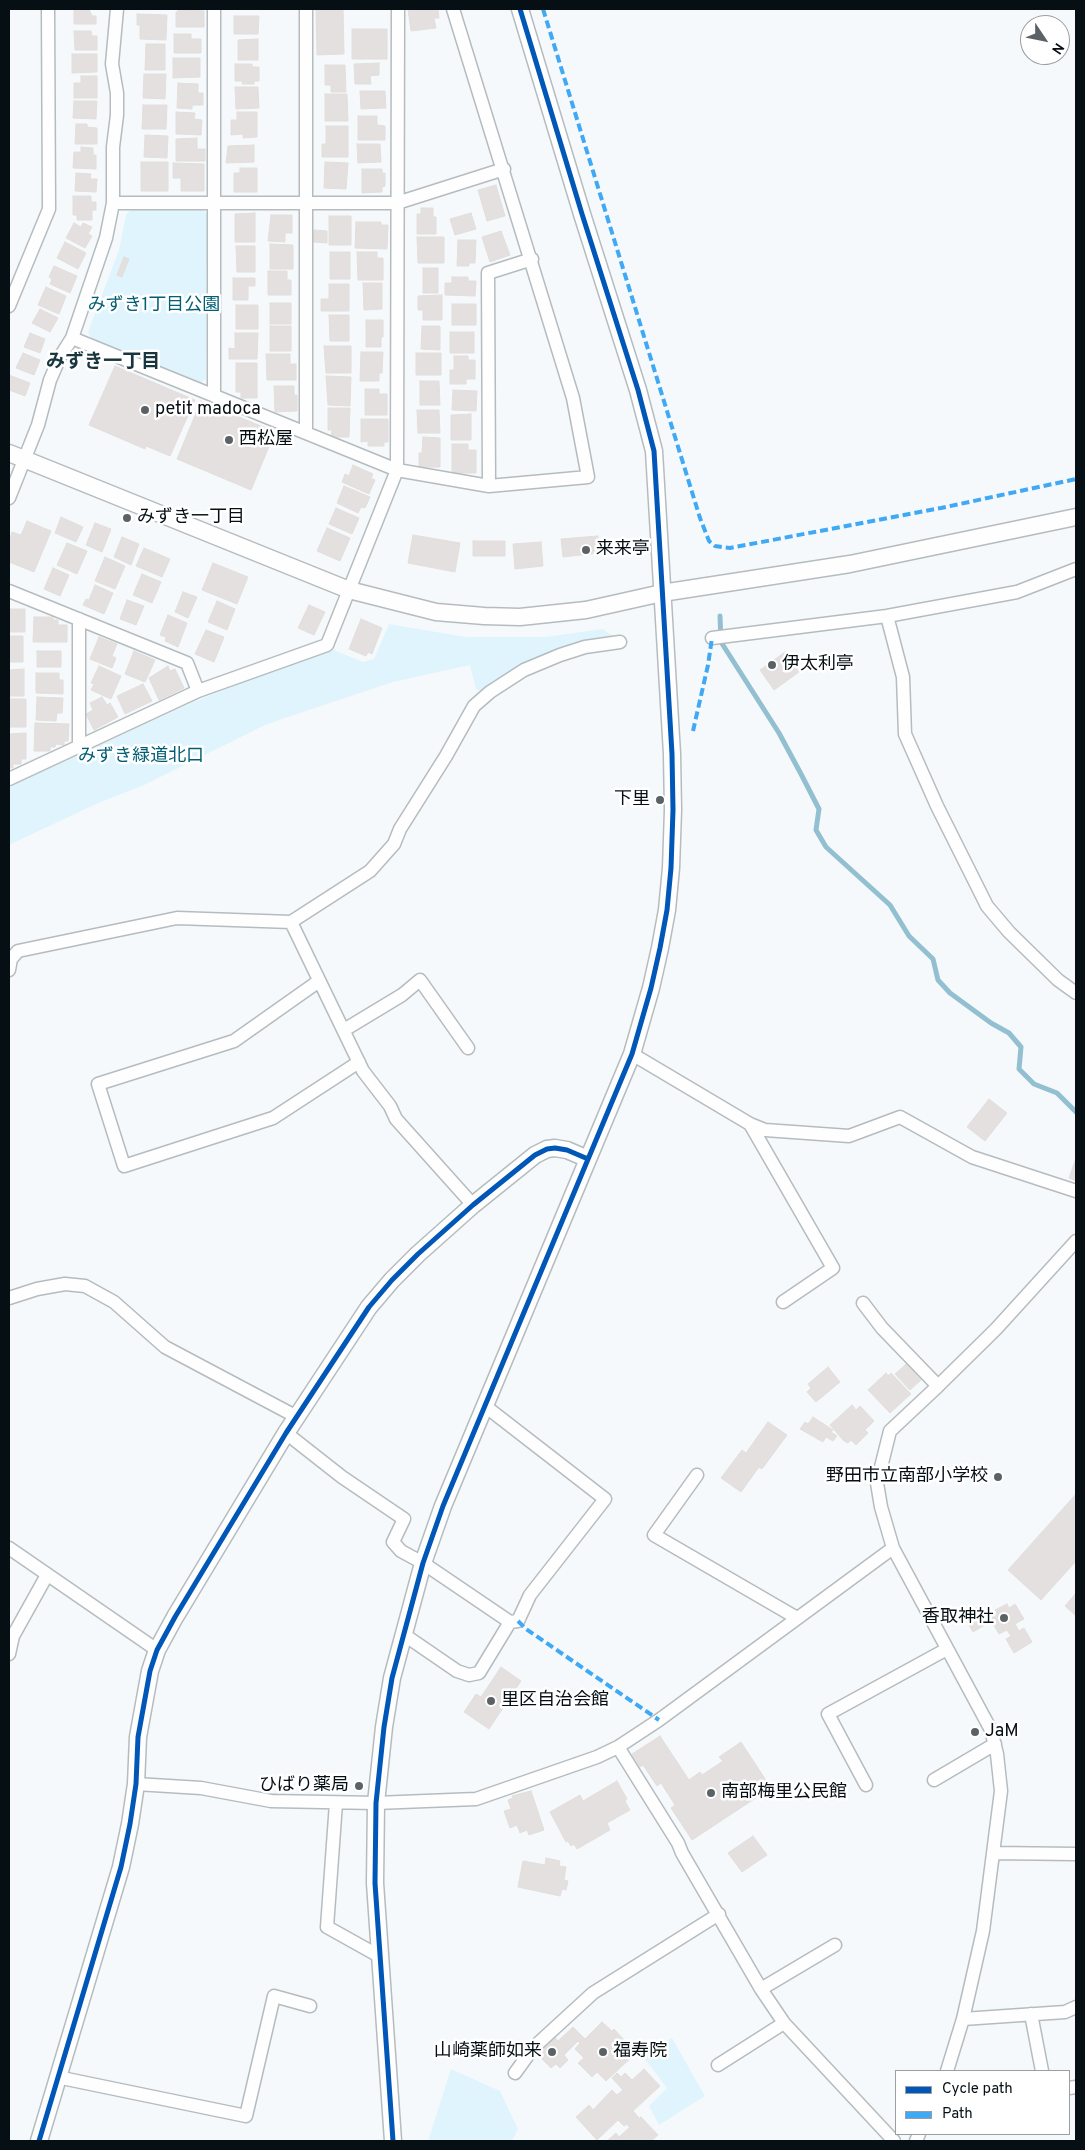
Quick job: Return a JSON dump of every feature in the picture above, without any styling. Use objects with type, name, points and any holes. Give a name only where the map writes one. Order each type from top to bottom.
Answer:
[{"type":"street","points":[[9,306],[48,209],[48,9]]},
{"type":"street","points":[[9,498],[38,425],[50,380],[72,338],[88,286],[100,260],[113,203],[113,147],[117,115],[117,93],[112,64],[117,9]]},
{"type":"street","points":[[214,9],[214,396]]},
{"type":"street","points":[[306,9],[306,433]]},
{"type":"street","points":[[9,779],[198,691],[327,645],[397,470],[398,9]]},
{"type":"street","points":[[72,338],[397,470],[490,486],[588,477],[574,398],[453,9]]},
{"type":"street","points":[[393,2141],[375,1883],[376,1803],[384,1727],[392,1678],[423,1564],[443,1506],[632,1054],[652,988],[667,910],[671,868],[672,773],[656,468],[650,432],[520,9]]},
{"type":"street","points":[[113,203],[397,203],[504,169]]},
{"type":"street","points":[[490,486],[488,273],[532,259]]},
{"type":"street","points":[[9,453],[349,590],[436,612],[502,617],[564,613],[662,593],[850,564],[1076,517]]},
{"type":"street","points":[[712,638],[887,616],[1017,592],[1076,569]]},
{"type":"street","points":[[9,591],[187,663],[198,691]]},
{"type":"street","points":[[887,616],[903,678],[905,734],[937,806],[987,906],[1009,932],[1058,980],[1076,994]]},
{"type":"street","points":[[79,745],[80,619]]},
{"type":"street","points":[[9,970],[11,959],[18,950],[177,918],[291,922],[370,870],[394,844],[400,829],[446,756],[474,706],[490,692],[524,670],[560,655],[585,647],[620,642]]},
{"type":"street","points":[[291,922],[364,1071],[390,1106],[396,1119],[473,1205]]},
{"type":"street","points":[[344,1030],[402,995],[420,980],[468,1048]]},
{"type":"street","points":[[319,981],[234,1041],[98,1084],[124,1166],[273,1118],[359,1062]]},
{"type":"street","points":[[632,1054],[750,1124],[765,1130],[849,1136],[900,1117],[972,1158],[998,1168],[1076,1191]]},
{"type":"street","points":[[750,1124],[833,1268],[783,1302]]},
{"type":"street","points":[[40,2141],[57,2078],[121,1867],[136,1784],[138,1737],[144,1694],[157,1650],[286,1433],[369,1307],[418,1254],[473,1205],[535,1155],[548,1149],[567,1150],[588,1159]]},
{"type":"street","points":[[947,2070],[963,2019],[984,1931],[1001,1791],[995,1744],[991,1730],[893,1548],[881,1507],[877,1483],[890,1430],[996,1330],[1076,1242]]},
{"type":"street","points":[[9,1298],[38,1289],[65,1284],[85,1286],[114,1302],[165,1346],[297,1418]]},
{"type":"street","points":[[863,1303],[882,1328],[938,1386]]},
{"type":"street","points":[[403,1634],[457,1672],[469,1675],[479,1673],[510,1622],[518,1620],[530,1595],[605,1499],[485,1406]]},
{"type":"street","points":[[286,1433],[342,1477],[404,1519],[393,1542],[400,1551],[423,1564],[510,1622]]},
{"type":"street","points":[[697,1475],[654,1535],[797,1618]]},
{"type":"street","points":[[9,1548],[157,1650]]},
{"type":"street","points":[[136,1784],[201,1788],[271,1801],[376,1803],[476,1799],[597,1757],[618,1747],[659,1720],[893,1548]]},
{"type":"street","points":[[9,1654],[14,1636],[47,1575]]},
{"type":"street","points":[[866,1785],[828,1714],[947,1649]]},
{"type":"street","points":[[934,1780],[995,1744]]},
{"type":"street","points":[[618,1747],[678,1843],[761,1989],[784,2023],[894,2141]]},
{"type":"street","points":[[336,1803],[328,1927],[379,1956]]},
{"type":"street","points":[[993,1853],[1076,1854]]},
{"type":"street","points":[[515,2073],[533,2048],[593,1993],[719,1914]]},
{"type":"street","points":[[761,1989],[835,1945]]},
{"type":"street","points":[[57,2078],[246,2116],[274,1996],[310,2006]]},
{"type":"street","points":[[963,2019],[1065,2012],[1076,2007]]},
{"type":"street","points":[[1031,2014],[1042,2070]]},
{"type":"street","points":[[718,2065],[784,2023]]},
{"type":"green space","name":"みずき1丁目公園","points":[[131,209],[202,209],[207,214],[206,379],[200,383],[91,338],[88,332],[119,250],[126,215]]},
{"type":"green space","name":"みずき緑道北口","points":[[389,624],[466,637],[545,637],[603,629],[615,638],[484,692],[476,689],[470,665],[393,682],[282,719],[263,726],[144,785],[96,804],[9,845],[9,787],[191,703],[267,673],[334,650],[363,662],[374,659]]},
{"type":"green space","points":[[672,2038],[705,2096],[659,2125],[649,2106],[667,2088],[641,2054]]},
{"type":"green space","points":[[451,2069],[500,2091],[518,2129],[512,2141],[428,2141]]},
{"type":"building","points":[[74,9],[89,9],[92,16],[96,16],[96,24],[74,24]]},
{"type":"building","points":[[178,9],[204,11],[204,27],[176,27],[176,12],[178,12]]},
{"type":"building","points":[[316,9],[343,9],[344,54],[317,55]]},
{"type":"building","points":[[408,9],[438,9],[439,18],[434,18],[436,28],[411,31]]},
{"type":"building","points":[[137,14],[167,15],[166,40],[140,39],[140,25],[137,25]]},
{"type":"building","points":[[234,16],[259,16],[258,34],[234,34]]},
{"type":"building","points":[[352,29],[387,29],[387,59],[352,59]]},
{"type":"building","points":[[74,31],[91,31],[92,36],[97,36],[97,50],[75,50]]},
{"type":"building","points":[[174,34],[191,34],[191,39],[201,39],[201,53],[174,53]]},
{"type":"building","points":[[258,39],[258,60],[238,60],[238,40]]},
{"type":"building","points":[[146,44],[165,44],[165,70],[145,70]]},
{"type":"building","points":[[72,54],[97,54],[97,72],[72,73]]},
{"type":"building","points":[[173,58],[200,58],[200,77],[173,78]]},
{"type":"building","points":[[379,63],[379,75],[370,76],[371,84],[355,84],[354,64]]},
{"type":"building","points":[[235,64],[252,64],[252,67],[259,67],[259,81],[254,81],[254,84],[242,84],[243,81],[235,81]]},
{"type":"building","points":[[325,65],[345,65],[346,92],[331,92],[331,85],[325,85]]},
{"type":"building","points":[[144,74],[166,74],[165,99],[143,98]]},
{"type":"building","points":[[81,76],[97,76],[97,98],[74,98],[74,83],[81,83]]},
{"type":"building","points":[[178,83],[198,84],[198,93],[203,93],[203,105],[192,105],[192,109],[177,108]]},
{"type":"building","points":[[235,87],[258,87],[259,108],[236,109]]},
{"type":"building","points":[[360,91],[385,91],[386,108],[361,109]]},
{"type":"building","points":[[325,94],[347,94],[348,121],[325,121]]},
{"type":"building","points":[[74,101],[97,101],[96,119],[73,118]]},
{"type":"building","points":[[143,105],[167,105],[166,129],[142,129]]},
{"type":"building","points":[[176,112],[195,113],[194,119],[202,120],[201,135],[176,134]]},
{"type":"building","points":[[237,112],[257,112],[257,137],[243,138],[243,134],[231,135],[231,120],[237,120]]},
{"type":"building","points":[[358,116],[377,116],[377,125],[385,126],[385,140],[358,140]]},
{"type":"building","points":[[76,124],[87,124],[87,127],[97,128],[97,144],[75,144]]},
{"type":"building","points":[[326,126],[348,126],[348,157],[322,157],[322,144],[326,144]]},
{"type":"building","points":[[145,135],[168,136],[167,158],[144,157]]},
{"type":"building","points":[[197,138],[197,149],[205,149],[205,161],[176,161],[176,139]]},
{"type":"building","points":[[357,144],[380,144],[381,162],[358,163]]},
{"type":"building","points":[[254,145],[254,162],[226,163],[228,146]]},
{"type":"building","points":[[81,147],[93,148],[93,155],[96,155],[96,169],[73,168],[74,152],[81,152]]},
{"type":"building","points":[[141,162],[168,162],[168,191],[141,191]]},
{"type":"building","points":[[325,162],[348,163],[346,189],[324,188]]},
{"type":"building","points":[[173,163],[204,164],[204,191],[181,191],[181,178],[173,178]]},
{"type":"building","points":[[240,168],[257,168],[257,192],[234,192],[234,173],[240,173]]},
{"type":"building","points":[[362,169],[382,169],[382,173],[385,173],[385,186],[382,187],[382,192],[362,193]]},
{"type":"building","points":[[76,173],[91,174],[90,179],[97,179],[96,192],[75,191]]},
{"type":"building","points":[[496,185],[505,216],[487,221],[478,190]]},
{"type":"building","points":[[73,196],[91,196],[91,202],[96,202],[96,210],[92,210],[92,220],[77,220],[77,215],[73,215]]},
{"type":"building","points":[[421,208],[433,208],[433,217],[436,217],[436,234],[417,234],[417,214],[421,214]]},
{"type":"building","points":[[255,213],[255,242],[235,242],[235,214]]},
{"type":"building","points":[[471,213],[476,229],[455,235],[450,219]]},
{"type":"building","points":[[271,215],[292,215],[292,233],[285,233],[285,242],[268,241]]},
{"type":"building","points":[[329,216],[351,216],[351,245],[329,245]]},
{"type":"building","points":[[356,222],[381,222],[381,225],[388,225],[387,249],[355,248]]},
{"type":"building","points":[[74,223],[81,227],[83,223],[92,227],[88,234],[92,236],[85,248],[66,238]]},
{"type":"building","points":[[314,230],[327,231],[327,243],[313,242]]},
{"type":"building","points":[[501,231],[510,255],[490,262],[482,237]]},
{"type":"building","points":[[417,237],[444,237],[444,263],[418,263]]},
{"type":"building","points":[[458,240],[476,240],[475,263],[469,263],[469,266],[457,266]]},
{"type":"building","points":[[65,242],[86,253],[78,269],[57,258]]},
{"type":"building","points":[[270,244],[293,245],[293,269],[270,269]]},
{"type":"building","points":[[236,246],[255,246],[255,272],[237,272]]},
{"type":"building","points":[[330,252],[350,252],[350,279],[330,279]]},
{"type":"building","points":[[357,252],[377,252],[377,258],[383,258],[383,280],[358,280]]},
{"type":"building","points":[[124,257],[129,259],[122,277],[117,275]]},
{"type":"building","points":[[54,266],[77,276],[70,293],[50,284],[52,279],[49,277]]},
{"type":"building","points":[[423,268],[438,268],[438,293],[423,293]]},
{"type":"building","points":[[268,271],[287,271],[287,280],[291,280],[291,295],[268,295]]},
{"type":"building","points":[[452,277],[468,277],[468,281],[476,281],[475,296],[445,295],[445,283],[452,283]]},
{"type":"building","points":[[233,278],[255,278],[255,286],[248,286],[248,300],[233,300]]},
{"type":"building","points":[[363,283],[382,283],[382,309],[364,310]]},
{"type":"building","points":[[329,284],[349,284],[349,311],[321,311],[321,299],[329,299]]},
{"type":"building","points":[[46,287],[66,296],[59,314],[38,305]]},
{"type":"building","points":[[442,295],[442,320],[423,320],[423,310],[418,310],[418,296]]},
{"type":"building","points":[[270,303],[291,303],[291,324],[270,324]]},
{"type":"building","points":[[452,304],[476,304],[476,325],[452,325]]},
{"type":"building","points":[[236,305],[258,305],[258,329],[236,329]]},
{"type":"building","points":[[40,309],[58,318],[50,332],[32,323]]},
{"type":"building","points":[[329,315],[349,315],[349,341],[330,341]]},
{"type":"building","points":[[366,320],[383,320],[381,347],[366,347]]},
{"type":"building","points":[[270,326],[291,326],[291,351],[270,351]]},
{"type":"building","points":[[422,326],[440,326],[440,350],[421,349]]},
{"type":"building","points":[[450,332],[474,332],[474,353],[450,353]]},
{"type":"building","points":[[30,333],[45,339],[40,353],[24,347]]},
{"type":"building","points":[[235,333],[258,333],[257,359],[229,359],[229,348],[235,349]]},
{"type":"building","points":[[324,346],[351,346],[351,373],[326,373]]},
{"type":"building","points":[[361,352],[383,352],[382,373],[379,373],[379,381],[360,381]]},
{"type":"building","points":[[23,353],[40,360],[34,375],[16,368]]},
{"type":"building","points":[[416,353],[441,353],[441,375],[416,375]]},
{"type":"building","points":[[266,354],[290,354],[290,364],[296,364],[296,380],[267,380]]},
{"type":"building","points":[[454,356],[468,356],[468,360],[475,360],[475,379],[466,379],[466,384],[450,384],[450,370],[454,370]]},
{"type":"building","points":[[236,363],[257,363],[257,398],[241,398],[241,392],[236,392]]},
{"type":"building","points":[[115,366],[195,400],[170,456],[146,446],[145,449],[89,425]]},
{"type":"building","points":[[9,375],[30,383],[25,396],[9,390]]},
{"type":"building","points":[[326,376],[351,377],[350,406],[328,405]]},
{"type":"building","points":[[420,381],[439,381],[440,405],[420,405]]},
{"type":"building","points":[[274,386],[294,386],[294,395],[297,395],[297,411],[275,412]]},
{"type":"building","points":[[365,389],[379,389],[379,394],[387,394],[387,415],[365,415]]},
{"type":"building","points":[[453,390],[477,391],[476,411],[452,410]]},
{"type":"building","name":"西松屋","points":[[201,401],[275,432],[251,490],[177,459]]},
{"type":"building","points":[[328,408],[350,408],[349,437],[331,437],[332,430],[328,430]]},
{"type":"building","points":[[417,410],[439,410],[440,433],[418,433]]},
{"type":"building","points":[[471,414],[471,440],[451,440],[451,415]]},
{"type":"building","points":[[361,419],[388,419],[388,442],[384,442],[384,446],[368,446],[368,441],[361,442]]},
{"type":"building","points":[[423,437],[440,438],[440,467],[419,467],[419,453],[422,453]]},
{"type":"building","points":[[452,444],[468,444],[468,450],[476,450],[476,473],[452,473]]},
{"type":"building","points":[[353,465],[373,474],[371,478],[375,480],[369,494],[342,482],[345,474],[349,476]]},
{"type":"building","points":[[344,486],[370,497],[365,508],[361,507],[358,513],[337,503]]},
{"type":"building","points":[[336,508],[359,518],[352,534],[329,524]]},
{"type":"building","points":[[61,517],[83,527],[76,542],[55,533]]},
{"type":"building","points":[[27,521],[51,531],[34,572],[9,562],[9,540],[12,532],[21,535]]},
{"type":"building","points":[[95,523],[111,529],[102,552],[86,545]]},
{"type":"building","points":[[327,528],[350,538],[340,561],[317,551]]},
{"type":"building","points":[[413,535],[460,543],[455,572],[408,563]]},
{"type":"building","points":[[598,536],[599,553],[563,557],[561,539]]},
{"type":"building","points":[[122,537],[139,544],[131,565],[114,557]]},
{"type":"building","points":[[473,541],[505,541],[505,556],[473,556]]},
{"type":"building","points":[[541,542],[543,566],[515,569],[513,544]]},
{"type":"building","points":[[67,543],[87,551],[77,574],[57,565]]},
{"type":"building","points":[[144,548],[170,559],[162,577],[136,566]]},
{"type":"building","points":[[105,557],[125,566],[115,589],[95,581]]},
{"type":"building","points":[[213,563],[248,577],[237,604],[202,590]]},
{"type":"building","points":[[53,568],[69,575],[60,596],[44,589]]},
{"type":"building","points":[[142,574],[161,582],[152,603],[133,595]]},
{"type":"building","points":[[95,585],[113,593],[104,614],[83,605],[86,599],[89,600]]},
{"type":"building","points":[[183,592],[197,597],[188,618],[175,612]]},
{"type":"building","points":[[127,600],[144,606],[136,625],[120,619]]},
{"type":"building","points":[[217,601],[235,609],[227,630],[208,622]]},
{"type":"building","points":[[309,605],[325,612],[314,635],[298,628]]},
{"type":"building","points":[[9,609],[25,609],[25,632],[9,632]]},
{"type":"building","points":[[168,615],[187,623],[178,647],[165,641],[166,637],[160,635]]},
{"type":"building","points":[[34,617],[53,617],[53,620],[58,620],[58,625],[67,625],[67,642],[33,642]]},
{"type":"building","points":[[361,619],[382,628],[372,654],[368,652],[366,656],[349,649]]},
{"type":"building","points":[[206,630],[224,637],[214,662],[195,654]]},
{"type":"building","points":[[9,636],[23,636],[23,662],[9,662]]},
{"type":"building","points":[[99,637],[117,644],[112,656],[116,658],[112,668],[90,659]]},
{"type":"building","points":[[37,651],[61,651],[61,667],[37,667]]},
{"type":"building","points":[[134,651],[155,660],[145,682],[125,674]]},
{"type":"building","points":[[785,652],[799,672],[774,690],[760,670]]},
{"type":"building","points":[[99,666],[121,676],[111,699],[91,690],[94,684],[91,683]]},
{"type":"building","points":[[168,666],[170,671],[175,669],[184,688],[159,700],[149,678]]},
{"type":"building","points":[[24,669],[24,696],[9,696],[9,670]]},
{"type":"building","points":[[36,673],[59,673],[59,680],[63,680],[63,694],[36,693]]},
{"type":"building","points":[[143,684],[152,701],[125,714],[117,696]]},
{"type":"building","points":[[37,697],[63,698],[62,713],[57,713],[56,721],[36,720]]},
{"type":"building","points":[[102,697],[107,705],[110,703],[118,717],[94,730],[86,714],[93,710],[90,703]]},
{"type":"building","points":[[9,699],[26,699],[26,727],[9,727]]},
{"type":"building","points":[[35,723],[69,724],[68,741],[64,741],[64,745],[56,744],[55,747],[50,747],[50,751],[34,751]]},
{"type":"building","points":[[26,733],[26,759],[21,759],[21,764],[13,764],[13,768],[9,768],[9,734]]},
{"type":"building","points":[[989,1099],[1007,1113],[985,1141],[967,1127]]},
{"type":"building","points":[[1076,1158],[1076,1181],[1069,1178]]},
{"type":"building","points":[[906,1364],[921,1380],[910,1390],[895,1374]]},
{"type":"building","points":[[828,1367],[840,1382],[816,1402],[807,1392],[811,1388],[808,1384]]},
{"type":"building","points":[[886,1373],[888,1376],[891,1373],[911,1394],[890,1413],[868,1390]]},
{"type":"building","points":[[852,1405],[856,1410],[860,1406],[874,1421],[865,1430],[868,1433],[856,1445],[851,1440],[848,1443],[844,1441],[830,1425]]},
{"type":"building","points":[[813,1417],[833,1430],[831,1432],[837,1436],[833,1441],[826,1437],[823,1442],[800,1429],[805,1422],[808,1424]]},
{"type":"building","points":[[768,1422],[787,1435],[762,1469],[759,1467],[741,1492],[721,1478],[742,1450],[746,1453]]},
{"type":"building","points":[[1076,1494],[1076,1561],[1041,1600],[1008,1570]]},
{"type":"building","points":[[1076,1593],[1076,1616],[1065,1606]]},
{"type":"building","points":[[1007,1604],[1009,1608],[1015,1604],[1024,1619],[1015,1624],[1019,1631],[1024,1628],[1032,1642],[1014,1653],[1006,1639],[1011,1636],[1007,1630],[999,1634],[989,1617],[997,1613],[995,1610]]},
{"type":"building","points":[[979,1606],[988,1623],[973,1632],[963,1615]]},
{"type":"building","points":[[501,1667],[521,1681],[489,1729],[464,1712],[476,1694],[481,1697]]},
{"type":"building","points":[[660,1736],[689,1780],[700,1772],[702,1775],[723,1761],[719,1757],[741,1742],[771,1788],[692,1840],[671,1808],[675,1805],[661,1783],[657,1786],[643,1765],[640,1767],[632,1754]]},
{"type":"building","points":[[617,1781],[627,1799],[625,1801],[630,1810],[607,1823],[610,1830],[577,1849],[574,1844],[571,1846],[568,1841],[566,1842],[550,1812],[580,1795],[583,1801]]},
{"type":"building","points":[[531,1791],[544,1830],[529,1835],[527,1830],[520,1833],[517,1825],[510,1828],[504,1811],[511,1809],[508,1800],[513,1798],[512,1796]]},
{"type":"building","points":[[753,1836],[767,1855],[742,1872],[728,1853]]},
{"type":"building","points":[[546,1858],[560,1861],[559,1866],[566,1867],[564,1880],[568,1881],[566,1890],[562,1889],[560,1896],[518,1887],[523,1861],[545,1865]]},
{"type":"building","points":[[602,2022],[612,2031],[614,2029],[627,2043],[625,2046],[634,2055],[606,2081],[597,2072],[592,2077],[578,2063],[584,2058],[575,2049],[580,2043],[578,2041],[564,2055],[568,2060],[560,2068],[556,2064],[551,2068],[535,2052],[553,2035],[558,2041],[573,2027],[585,2039]]},
{"type":"building","points":[[644,2069],[660,2086],[633,2111],[639,2118],[629,2127],[627,2124],[624,2126],[618,2120],[597,2140],[576,2117],[589,2105],[593,2110],[612,2090],[617,2095],[623,2090],[612,2078],[617,2073],[621,2077],[625,2073],[632,2080]]},
{"type":"building","points":[[641,2117],[658,2135],[651,2141],[607,2141],[616,2133],[619,2137]]},
{"type":"waterway","points":[[720,616],[721,642],[779,733],[819,809],[816,830],[826,847],[890,905],[909,936],[933,959],[938,980],[950,993],[991,1023],[1009,1033],[1021,1047],[1019,1069],[1034,1084],[1057,1093],[1076,1112]]},
{"type":"marked path","points":[[543,9],[700,518],[709,541],[715,546],[730,548],[941,508],[1076,479]]},
{"type":"marked path","points":[[693,731],[712,638]]},
{"type":"marked path","points":[[518,1621],[526,1629],[659,1720]]},
{"type":"cycle path","points":[[393,2141],[375,1883],[376,1803],[384,1727],[392,1678],[423,1563],[443,1506],[632,1054],[651,988],[660,948],[667,910],[671,868],[672,754],[654,451],[638,390],[520,9]]},
{"type":"cycle path","points":[[39,2141],[121,1867],[136,1784],[138,1737],[150,1671],[157,1650],[175,1617],[286,1433],[369,1307],[392,1280],[473,1205],[535,1155],[547,1149],[555,1148],[567,1150],[588,1159]]},
{"type":"place","name":"petit madoca","points":[[145,410]]},
{"type":"place","name":"西松屋","points":[[229,440]]},
{"type":"place","name":"みずき一丁目","points":[[127,518]]},
{"type":"place","name":"来来亭","points":[[586,550]]},
{"type":"place","name":"伊太利亭","points":[[772,665]]},
{"type":"place","name":"下里","points":[[660,800]]},
{"type":"place","name":"野田市立南部小学校","points":[[998,1477]]},
{"type":"place","name":"香取神社","points":[[1004,1618]]},
{"type":"place","name":"里区自治会館","points":[[491,1701]]},
{"type":"place","name":"JaM","points":[[975,1732]]},
{"type":"place","name":"ひばり薬局","points":[[359,1786]]},
{"type":"place","name":"南部梅里公民館","points":[[711,1793]]},
{"type":"place","name":"山崎薬師如来","points":[[552,2052]]},
{"type":"place","name":"福寿院","points":[[603,2052]]},
{"type":"district","name":"みずき一丁目","points":[[103,363]]}]
